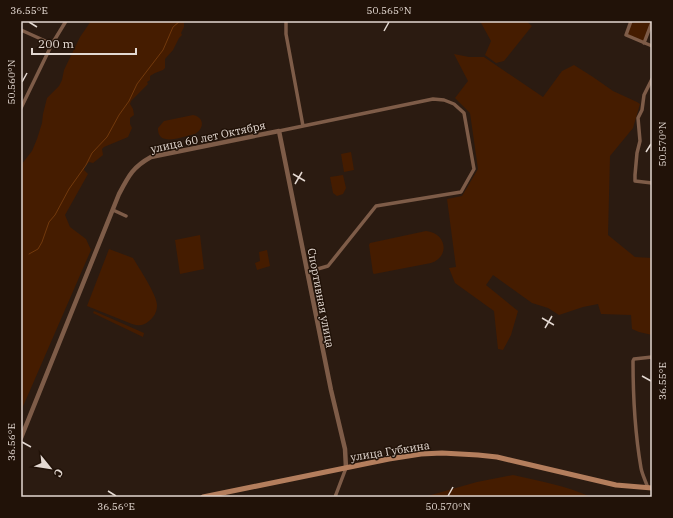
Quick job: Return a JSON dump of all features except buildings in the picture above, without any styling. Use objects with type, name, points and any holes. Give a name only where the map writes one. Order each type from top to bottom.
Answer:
[{"type":"main road","name":"улица Губкина","points":[[203,497],[421,454],[442,453],[472,454],[512,460],[616,486],[650,488]]},
{"type":"street","points":[[21,108],[52,44],[66,21]]},
{"type":"street","points":[[286,21],[286,34],[303,126]]},
{"type":"street","points":[[631,21],[626,35],[650,45],[652,40]]},
{"type":"street","points":[[644,43],[652,22]]},
{"type":"street","points":[[21,30],[52,44]]},
{"type":"street","points":[[652,79],[644,95],[642,110],[638,118],[640,141],[634,174],[635,181],[652,183]]},
{"type":"street","name":"улица 60 лет Октября","points":[[21,438],[113,210],[128,177],[139,164],[151,157],[433,99],[444,100],[454,104],[464,113],[474,169],[461,192],[376,206],[328,266],[307,272]]},
{"type":"street","name":"Спортивная улица","points":[[279,131],[331,390],[345,449],[346,468]]},
{"type":"street","points":[[113,210],[126,216]]},
{"type":"street","points":[[650,488],[641,469],[638,451],[634,405],[633,361],[637,358],[652,357]]},
{"type":"street","points":[[334,497],[346,468]]},
{"type":"shaded area","points":[[91,21],[184,21],[184,27],[181,33],[182,35],[173,50],[165,59],[165,68],[150,76],[150,80],[147,82],[148,84],[131,101],[130,104],[134,115],[130,118],[132,128],[128,137],[104,147],[102,149],[103,155],[93,163],[89,162],[85,166],[84,170],[88,174],[65,215],[70,227],[86,239],[91,250],[21,411],[21,165],[32,151],[37,139],[47,98],[59,86],[64,70],[80,37]]},
{"type":"shaded area","points":[[480,21],[526,21],[532,26],[504,61],[496,63],[485,55],[491,41]]},
{"type":"shaded area","points":[[635,21],[652,21],[644,42],[627,35],[631,23],[634,23]]},
{"type":"shaded area","points":[[454,54],[469,57],[484,57],[543,97],[562,71],[574,65],[613,91],[640,104],[633,128],[610,156],[608,235],[635,257],[652,258],[652,335],[632,329],[631,315],[601,314],[598,304],[559,315],[548,308],[532,303],[493,275],[486,285],[518,311],[511,335],[503,350],[498,349],[494,311],[455,283],[449,268],[456,267],[447,199],[462,196],[478,169],[470,113],[455,98],[468,81]]},
{"type":"shaded area","points":[[193,115],[197,116],[202,123],[202,126],[195,134],[166,139],[162,138],[159,134],[158,128],[164,121]]},
{"type":"shaded area","points":[[351,152],[354,170],[344,172],[341,154]]},
{"type":"shaded area","points":[[343,175],[346,188],[343,194],[337,196],[333,193],[330,177]]},
{"type":"shaded area","points":[[426,231],[433,233],[442,240],[444,246],[443,251],[437,260],[431,263],[373,273],[370,243]]},
{"type":"shaded area","points":[[200,235],[204,269],[180,274],[175,240]]},
{"type":"shaded area","points":[[109,249],[133,258],[154,295],[157,305],[156,312],[149,321],[143,325],[132,324],[87,306]]},
{"type":"shaded area","points":[[267,250],[270,266],[257,270],[255,263],[260,261],[259,252]]},
{"type":"shaded area","points":[[94,311],[144,333],[143,337],[93,313]]},
{"type":"shaded area","points":[[513,475],[563,487],[591,497],[424,497],[477,482]]},
{"type":"waterway","points":[[29,254],[38,249],[49,222],[55,215],[69,189],[86,165],[92,153],[107,137],[119,115],[129,101],[137,84],[163,50],[173,27],[180,21]]}]
